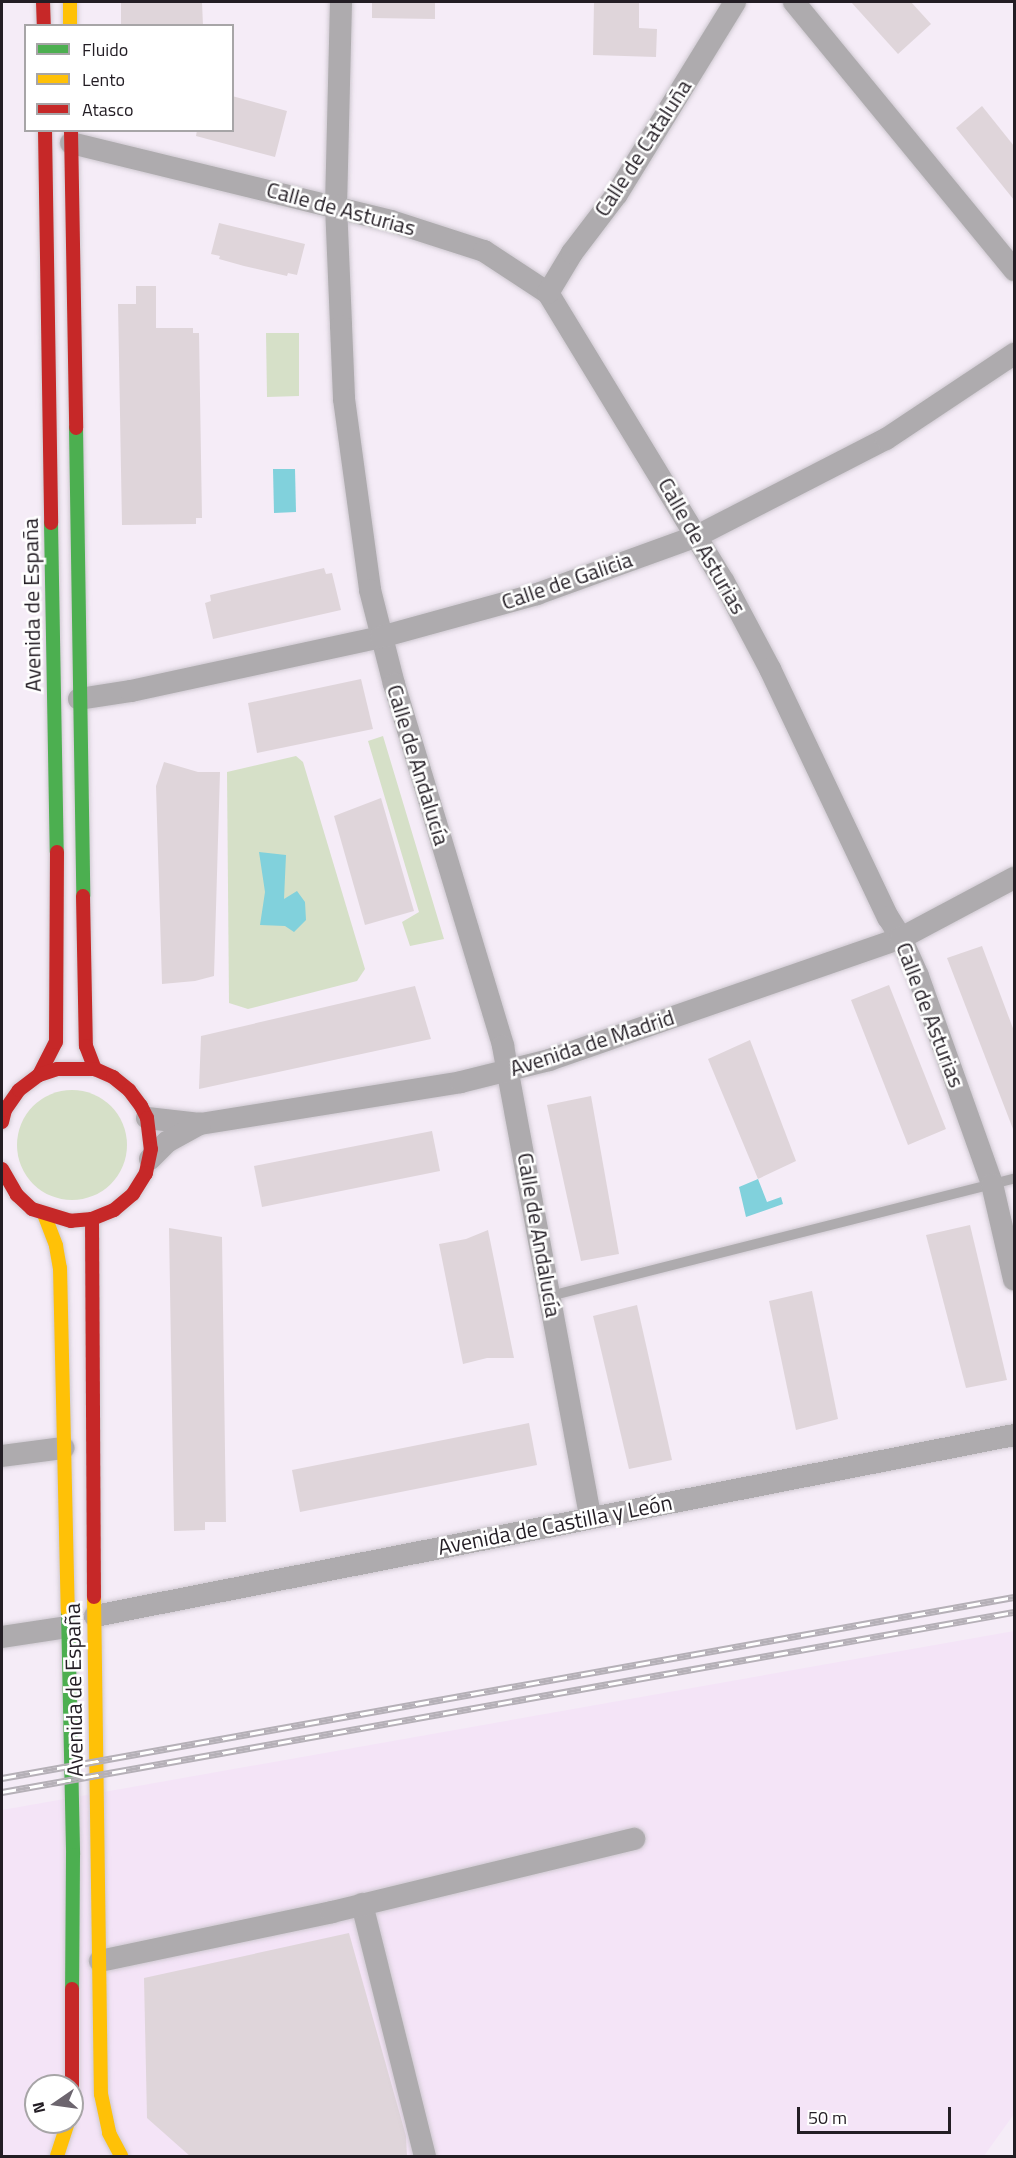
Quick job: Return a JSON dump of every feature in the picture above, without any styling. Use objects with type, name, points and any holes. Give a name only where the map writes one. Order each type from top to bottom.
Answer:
[{"type":"street","points":[[43,2],[44,24]]},
{"type":"street","points":[[70,2],[70,24]]},
{"type":"street","name":"Calle de Andalucía","points":[[341,2],[336,206],[344,399],[356,501],[370,590],[381,637],[508,1070],[590,1517]]},
{"type":"street","name":"Calle de Cataluña","points":[[548,293],[572,253],[617,194],[735,2]]},
{"type":"street","points":[[794,2],[1014,270]]},
{"type":"street","name":"Avenida de España","points":[[39,1075],[56,1042],[58,943],[45,132]]},
{"type":"street","name":"Calle de Asturias","points":[[71,137],[336,206],[484,251],[548,293],[697,536],[770,669],[888,917],[901,938],[918,976],[992,1184],[1014,1279]]},
{"type":"street","name":"Avenida de España","points":[[71,137],[78,699],[85,1026],[86,1046],[94,1069]]},
{"type":"street","name":"Calle de Galicia","points":[[78,699],[131,691],[381,637],[537,594],[697,536],[886,439],[1014,354]]},
{"type":"street","name":"Avenida de Madrid","points":[[147,1118],[200,1124],[362,1100],[549,1060],[901,938],[1014,878]]},
{"type":"street","points":[[2,1122],[5,1110],[19,1090],[39,1075],[57,1069],[76,1067],[94,1069],[113,1077],[129,1090],[147,1118],[151,1135],[150,1159],[146,1173],[133,1194],[114,1210],[92,1219],[71,1221],[44,1214],[17,1195],[2,1171]]},
{"type":"street","points":[[150,1159],[167,1142],[200,1124]]},
{"type":"street","name":"Avenida de España","points":[[44,1214],[56,1246],[60,1268],[73,1867],[72,2074]]},
{"type":"street","name":"Avenida de España","points":[[92,1219],[92,1571],[95,1616],[101,2094],[109,2133],[121,2157]]},
{"type":"street","name":"Avenida de Castilla y León","points":[[95,1616],[1014,1435]]},
{"type":"street","points":[[2,1456],[63,1448]]},
{"type":"street","points":[[2,1637],[67,1627]]},
{"type":"street","points":[[100,1961],[362,1904],[634,1839]]},
{"type":"street","points":[[362,1904],[425,2157]]},
{"type":"street","points":[[57,2157],[64,2134]]},
{"type":"lane","points":[[550,1296],[1014,1179]]},
{"type":"shaded area","points":[[1014,1631],[1014,2114],[984,2156],[2,2156],[2,1810]]},
{"type":"green space","points":[[266,333],[299,333],[299,396],[267,397]]},
{"type":"green space","points":[[383,736],[444,939],[410,946],[402,922],[419,912],[368,741]]},
{"type":"green space","points":[[296,756],[303,762],[365,969],[357,981],[248,1009],[229,1003],[227,772]]},
{"type":"green space","points":[[72,1090],[93,1094],[111,1106],[123,1124],[127,1145],[123,1166],[111,1184],[93,1196],[72,1200],[51,1196],[33,1184],[21,1166],[17,1145],[21,1124],[33,1106],[51,1094]]},
{"type":"water","points":[[273,469],[295,469],[296,512],[274,513]]},
{"type":"water","points":[[259,852],[286,855],[284,899],[297,891],[305,902],[306,920],[294,932],[285,926],[260,925],[265,892]]},
{"type":"water","points":[[758,1179],[767,1202],[781,1197],[783,1204],[746,1217],[739,1187]]},
{"type":"building","points":[[121,2],[202,2],[203,24],[121,24]]},
{"type":"building","points":[[372,2],[435,2],[435,19],[372,18]]},
{"type":"building","points":[[594,2],[639,2],[639,28],[657,29],[656,57],[593,55]]},
{"type":"building","points":[[851,2],[911,2],[931,24],[898,54]]},
{"type":"building","points":[[234,97],[287,111],[275,157],[196,136],[197,132],[234,132]]},
{"type":"building","points":[[982,106],[1014,146],[1014,200],[956,128]]},
{"type":"building","points":[[219,223],[305,244],[297,275],[288,273],[287,276],[244,266],[219,259],[220,256],[211,254]]},
{"type":"building","points":[[136,286],[156,286],[156,328],[193,328],[193,333],[199,333],[202,518],[196,518],[196,524],[122,525],[118,304],[136,304]]},
{"type":"building","points":[[324,568],[326,574],[332,573],[341,610],[213,639],[205,603],[211,601],[210,595]]},
{"type":"building","points":[[361,679],[373,729],[257,753],[248,703]]},
{"type":"building","points":[[164,762],[198,772],[220,772],[214,976],[195,981],[162,984],[156,786]]},
{"type":"building","points":[[381,798],[414,911],[365,925],[334,816]]},
{"type":"building","points":[[982,946],[1014,1031],[1013,1129],[947,958]]},
{"type":"building","points":[[889,985],[946,1129],[908,1145],[851,1000]]},
{"type":"building","points":[[415,986],[431,1039],[199,1089],[201,1036]]},
{"type":"building","points":[[750,1040],[796,1161],[758,1179],[708,1059]]},
{"type":"building","points":[[591,1096],[619,1254],[581,1261],[547,1105]]},
{"type":"building","points":[[432,1131],[440,1171],[262,1207],[254,1166]]},
{"type":"building","points":[[970,1225],[1007,1380],[966,1388],[926,1235]]},
{"type":"building","points":[[169,1228],[222,1237],[226,1522],[205,1522],[205,1530],[174,1531]]},
{"type":"building","points":[[488,1230],[514,1358],[487,1358],[463,1364],[439,1244],[466,1239]]},
{"type":"building","points":[[812,1291],[838,1419],[796,1430],[769,1301]]},
{"type":"building","points":[[637,1305],[672,1460],[629,1469],[593,1316]]},
{"type":"building","points":[[529,1423],[537,1465],[300,1512],[292,1470]]},
{"type":"building","points":[[349,1933],[406,2136],[407,2157],[191,2157],[147,2118],[144,1978]]},
{"type":"railway","points":[[2,1778],[1014,1597]]},
{"type":"railway","points":[[2,1792],[1014,1612]]},
{"type":"traffic: fast","points":[[76,428],[83,896]]},
{"type":"traffic: fast","points":[[51,523],[57,852]]},
{"type":"traffic: fast","points":[[68,1611],[73,1855],[72,1989]]},
{"type":"traffic: slow","points":[[70,2],[70,24]]},
{"type":"traffic: slow","points":[[44,1214],[56,1246],[60,1268],[68,1611]]},
{"type":"traffic: slow","points":[[94,1597],[101,2094],[109,2133],[121,2156]]},
{"type":"traffic: slow","points":[[57,2156],[64,2134]]},
{"type":"traffic: jam","points":[[43,2],[44,24]]},
{"type":"traffic: jam","points":[[45,132],[51,523]]},
{"type":"traffic: jam","points":[[71,132],[76,428]]},
{"type":"traffic: jam","points":[[39,1075],[56,1042],[57,852]]},
{"type":"traffic: jam","points":[[83,896],[86,1046],[95,1069]]},
{"type":"traffic: jam","points":[[2,1122],[5,1110],[19,1090],[39,1075],[57,1069],[95,1069],[113,1077],[129,1090],[141,1106],[147,1118],[151,1149],[146,1173],[133,1194],[114,1210],[92,1219],[71,1221],[32,1209],[17,1195],[2,1169]]},
{"type":"traffic: jam","points":[[92,1219],[94,1597]]},
{"type":"traffic: jam","points":[[72,1989],[72,2074]]}]
